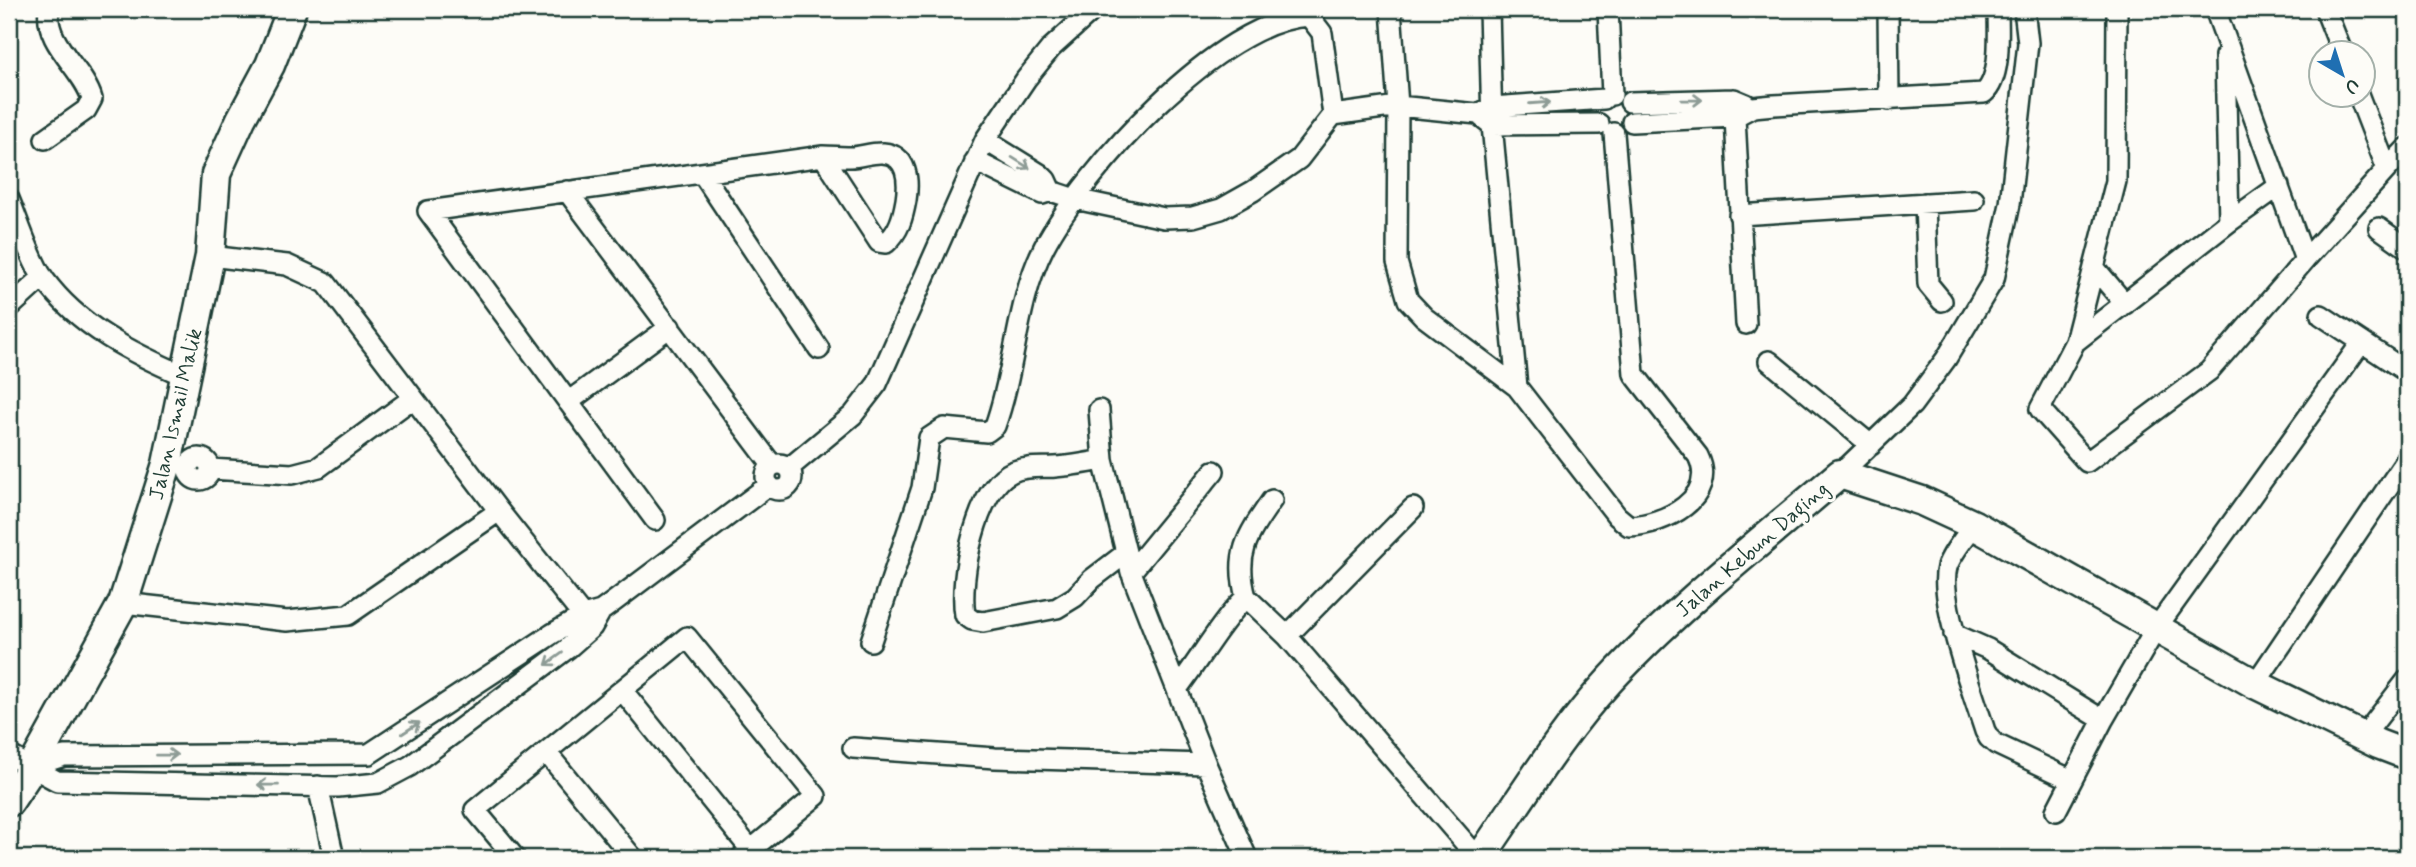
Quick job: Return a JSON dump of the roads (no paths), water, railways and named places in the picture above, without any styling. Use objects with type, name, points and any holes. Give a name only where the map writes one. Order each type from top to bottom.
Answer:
[{"type":"street","points":[[46,139],[86,110],[92,99],[90,91],[71,66],[48,23],[49,9]]},
{"type":"street","name":"Jalan Ismail Malik","points":[[9,802],[21,761],[123,603],[178,467],[185,376],[210,256],[216,174],[270,65],[292,9]]},
{"type":"street","points":[[21,761],[64,756],[369,754],[592,618],[853,415],[877,384],[985,140],[1026,79],[1051,48],[1094,9]]},
{"type":"street","points":[[1391,9],[1398,106],[1397,262],[1408,300],[1424,317],[1517,387],[1617,516],[1629,526],[1650,523],[1675,512],[1699,494],[1705,480],[1698,456],[1634,374],[1606,128],[1596,113],[1598,106],[1615,99]]},
{"type":"street","points":[[1489,9],[1487,115],[1517,387]]},
{"type":"street","points":[[975,161],[1033,192],[1042,194],[1051,191],[1075,199],[1164,218],[1193,217],[1222,209],[1254,191],[1299,159],[1333,115],[1398,106],[1606,128],[1621,132],[1632,122],[1634,115],[1615,99],[1608,9]]},
{"type":"street","points":[[1888,9],[1889,100]]},
{"type":"street","points":[[1632,122],[1734,108],[1974,95],[1987,90],[1995,72],[1998,9]]},
{"type":"street","points":[[1840,474],[1912,405],[1946,359],[1994,279],[2010,204],[2028,43],[2024,9]]},
{"type":"street","points":[[2117,9],[2116,181],[2075,342],[2040,409],[2087,462],[2209,371],[2407,148]]},
{"type":"street","points":[[2215,9],[2305,260]]},
{"type":"street","points":[[2325,9],[2336,38]]},
{"type":"street","points":[[871,640],[922,488],[929,438],[944,428],[987,432],[995,426],[1024,304],[1044,248],[1075,199],[1148,113],[1202,64],[1252,34],[1281,22],[1309,16],[1317,23],[1324,47],[1333,115]]},
{"type":"street","points":[[2225,38],[2229,222]]},
{"type":"street","points":[[1487,115],[1615,99],[1734,108]]},
{"type":"street","points":[[1734,108],[1746,324]]},
{"type":"street","points":[[2363,108],[2387,169]]},
{"type":"street","points":[[985,140],[1040,174],[1051,191]]},
{"type":"street","points":[[655,520],[428,211],[823,156],[851,157],[884,153],[897,159],[906,170],[908,187],[903,217],[893,237],[886,243],[879,242],[823,156]]},
{"type":"street","points":[[702,173],[818,349]]},
{"type":"street","points":[[2075,342],[2279,186]]},
{"type":"street","points":[[567,191],[776,473]]},
{"type":"street","points":[[9,199],[43,277],[91,326],[141,357],[185,376]]},
{"type":"street","points":[[1739,215],[1974,200]]},
{"type":"street","points":[[1924,203],[1928,284],[1942,301]]},
{"type":"street","points":[[2379,228],[2407,248]]},
{"type":"street","points":[[210,256],[287,265],[326,283],[499,511],[592,618]]},
{"type":"street","points":[[2094,267],[2125,304]]},
{"type":"street","points":[[9,308],[43,277]]},
{"type":"street","points":[[2321,315],[2407,372]]},
{"type":"street","points":[[568,402],[670,327]]},
{"type":"street","points":[[2056,811],[2103,720],[2157,627],[2362,342]]},
{"type":"street","points":[[1769,361],[1871,445]]},
{"type":"street","points":[[178,467],[202,458],[209,464],[210,469],[292,474],[319,467],[413,398]]},
{"type":"street","points":[[1099,410],[1103,460],[1128,562],[1206,764],[1247,858]]},
{"type":"street","points":[[2255,684],[2407,459]]},
{"type":"street","points":[[1103,460],[1015,470],[1004,476],[976,522],[964,573],[965,615],[972,620],[983,622],[1057,608],[1075,597],[1092,579],[1128,562],[1214,471]]},
{"type":"street","name":"Jalan Kebun Daging","points":[[1479,858],[1557,747],[1607,682],[1663,625],[1840,474],[1922,501],[1973,525],[2255,684],[2363,737],[2407,755]]},
{"type":"street","points":[[1272,500],[1253,527],[1241,554],[1240,568],[1246,597],[1287,636],[1479,858]]},
{"type":"street","points":[[1287,636],[1413,508]]},
{"type":"street","points":[[123,603],[286,621],[348,615],[499,511]]},
{"type":"street","points":[[1973,525],[1947,568],[1946,583],[1954,634],[1989,738],[2072,780]]},
{"type":"street","points":[[1177,689],[1231,612],[1246,597]]},
{"type":"street","points":[[21,761],[57,781],[318,786],[378,783],[410,766],[567,649],[592,618]]},
{"type":"street","points":[[1954,634],[1988,649],[2103,720]]},
{"type":"street","points":[[515,858],[475,810],[687,637],[816,796],[746,854],[622,691]]},
{"type":"street","points":[[2363,737],[2407,680]]},
{"type":"street","points":[[853,748],[995,758],[1206,764]]},
{"type":"street","points":[[546,752],[633,858]]},
{"type":"street","points":[[369,754],[378,783]]},
{"type":"street","points":[[318,786],[334,858]]}]
